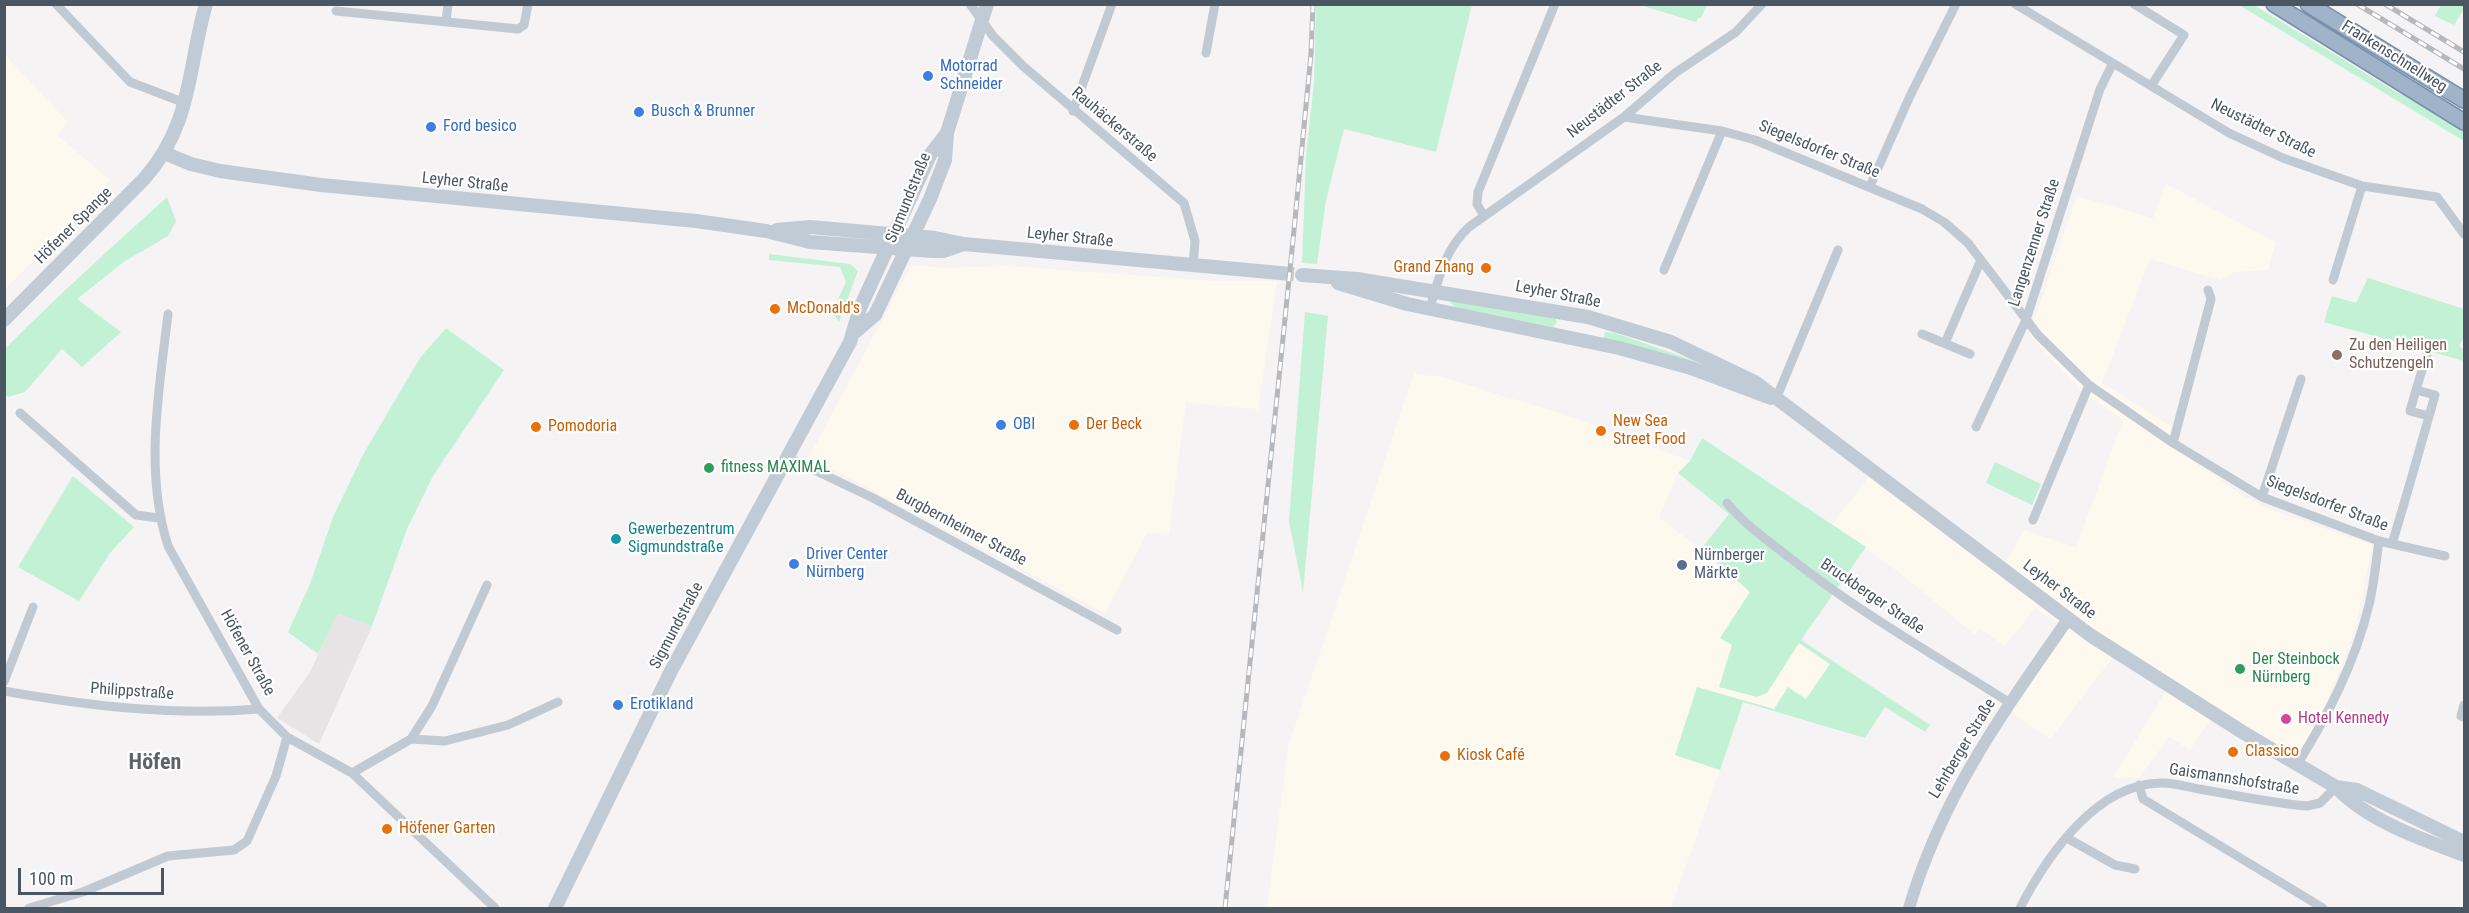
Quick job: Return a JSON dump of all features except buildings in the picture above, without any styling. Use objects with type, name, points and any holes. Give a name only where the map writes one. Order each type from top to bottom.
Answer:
[{"type":"highway","name":"Frankenschnellweg","points":[[2274,4],[2464,122]]},
{"type":"highway","name":"Frankenschnellweg","points":[[2308,4],[2464,100]]},
{"type":"main road","points":[[164,153],[185,103],[206,4]]},
{"type":"main road","name":"Sigmundstraße","points":[[855,332],[875,315],[913,237],[945,160],[947,132],[987,4]]},
{"type":"main road","name":"Sigmundstraße","points":[[555,909],[671,671],[789,458],[855,332],[860,308],[930,155],[947,132]]},
{"type":"main road","name":"Leyher Straße","points":[[164,153],[213,170],[303,183],[686,220],[766,231],[810,242],[943,251],[964,244]]},
{"type":"main road","name":"Höfener Spange","points":[[4,320],[145,178],[164,153]]},
{"type":"main road","name":"Leyher Straße","points":[[766,231],[810,227],[964,244],[1280,273]]},
{"type":"main road","name":"Leyher Straße","points":[[1302,275],[1357,279],[1567,312],[1636,330],[1729,368],[1755,382],[1838,442],[2068,619],[2168,686],[2336,787],[2350,802],[2464,855]]},
{"type":"main road","name":"Leyher Straße","points":[[1317,277],[1383,298],[1618,348],[1691,368],[1776,399]]},
{"type":"main road","name":"Leyher Straße","points":[[2336,787],[2357,790],[2464,842]]},
{"type":"street","points":[[56,4],[130,82],[185,103]]},
{"type":"street","points":[[446,22],[448,4]]},
{"type":"street","points":[[336,11],[518,29],[524,25],[528,4]]},
{"type":"street","name":"Rauhäckerstraße","points":[[970,4],[1006,50],[1073,111],[1184,203],[1195,241],[1193,266]]},
{"type":"street","points":[[1073,111],[1112,4]]},
{"type":"street","points":[[1206,54],[1215,4]]},
{"type":"street","points":[[1484,216],[1477,204],[1478,192],[1555,4]]},
{"type":"street","name":"Neustädter Straße","points":[[1430,308],[1452,246],[1459,236],[1624,117],[1675,73],[1736,32],[1762,4]]},
{"type":"street","points":[[1870,186],[1910,96],[1956,4]]},
{"type":"street","points":[[2134,4],[2184,35],[2151,86]]},
{"type":"street","name":"Neustädter Straße","points":[[2019,6],[2255,146],[2312,171],[2362,186],[2437,197],[2464,234]]},
{"type":"street","name":"Langenzenner Straße","points":[[1976,428],[2026,320],[2100,89],[2113,63]]},
{"type":"street","name":"Siegelsdorfer Straße","points":[[1624,117],[1722,131],[1755,140],[1870,186],[1944,222],[1968,243],[2026,320],[2089,385],[2173,443],[2262,497],[2379,541],[2445,556]]},
{"type":"street","points":[[1664,270],[1722,131]]},
{"type":"street","points":[[2333,280],[2362,186]]},
{"type":"street","points":[[1776,399],[1838,250]]},
{"type":"street","points":[[1945,343],[1981,260]]},
{"type":"street","points":[[2173,443],[2211,299],[2208,290]]},
{"type":"street","name":"Höfener Straße","points":[[168,314],[157,410],[154,466],[159,518],[168,546],[259,709],[287,737],[351,773],[495,909]]},
{"type":"street","points":[[1922,334],[1970,354]]},
{"type":"street","points":[[2427,354],[2410,411],[2429,416]]},
{"type":"street","points":[[2262,497],[2301,379]]},
{"type":"street","points":[[2033,520],[2089,385]]},
{"type":"street","points":[[2392,544],[2435,395],[2416,390]]},
{"type":"street","points":[[20,413],[136,515],[159,518]]},
{"type":"street","name":"Burgbernheimer Straße","points":[[789,458],[873,498],[1117,630]]},
{"type":"street","name":"Bruckberger Straße","points":[[1727,503],[1739,518],[1842,597],[2010,703]]},
{"type":"street","points":[[2297,765],[2333,704],[2354,655],[2369,605],[2379,541]]},
{"type":"street","points":[[351,773],[411,739],[432,706],[487,585]]},
{"type":"street","points":[[4,682],[33,607]]},
{"type":"street","name":"Lehrberger Straße","points":[[1909,909],[1931,843],[1946,808],[1973,759],[2068,619]]},
{"type":"street","name":"Philippstraße","points":[[4,691],[130,709],[228,712],[259,709]]},
{"type":"street","points":[[411,739],[445,741],[508,725],[558,702]]},
{"type":"street","points":[[2464,705],[2461,716],[2464,717]]},
{"type":"street","points":[[29,909],[83,892],[168,856],[234,850],[247,842],[276,776],[287,737]]},
{"type":"street","name":"Gaismannshofstraße","points":[[2020,909],[2036,877],[2067,838],[2110,796],[2139,785],[2164,783],[2307,806],[2320,803],[2336,787]]},
{"type":"street","points":[[2139,785],[2143,799],[2315,901],[2323,909]]},
{"type":"street","points":[[2067,838],[2115,865],[2135,869]]},
{"type":"shaded area","points":[[5,55],[68,122],[57,135],[110,180],[100,194],[5,289]]},
{"type":"shaded area","points":[[2166,184],[2276,242],[2268,270],[2234,272],[2220,280],[2150,259],[2102,383],[2171,426],[2168,443],[2242,495],[2274,511],[2373,545],[2355,628],[2344,660],[2327,701],[2295,765],[2213,716],[2190,750],[2169,737],[2139,778],[2113,778],[2168,687],[2113,657],[2051,739],[2009,711],[2065,628],[2035,608],[2005,646],[1980,629],[1975,635],[1900,573],[1832,525],[1873,471],[2002,569],[2024,530],[2076,547],[2123,420],[2085,394],[2029,335],[2077,196],[2153,218]]},
{"type":"shaded area","points":[[916,265],[940,268],[1008,266],[1215,281],[1277,281],[1258,410],[1186,402],[1169,534],[1147,533],[1105,613],[809,457],[910,268]]},
{"type":"shaded area","points":[[1414,373],[1443,377],[1571,417],[1690,461],[1678,473],[1659,518],[1701,549],[1751,592],[1721,638],[1732,645],[1799,643],[1830,664],[1806,699],[1774,709],[1697,688],[1675,755],[1720,770],[1671,908],[1267,908],[1288,747]]},
{"type":"shaded area","points":[[338,612],[372,626],[319,744],[277,718],[310,672]]},
{"type":"green space","points":[[1707,4],[1701,18],[1698,18],[1696,22],[1640,5]]},
{"type":"green space","points":[[1316,5],[1472,5],[1436,152],[1344,129],[1326,200],[1317,264],[1302,263],[1306,156],[1314,82]]},
{"type":"green space","points":[[2239,5],[2254,5],[2398,93],[2416,99],[2464,129],[2464,141]]},
{"type":"green space","points":[[2441,5],[2464,5],[2454,25],[2435,16]]},
{"type":"green space","points":[[167,197],[176,221],[168,236],[125,261],[77,299],[121,332],[82,367],[62,349],[25,392],[8,397],[5,394],[5,349]]},
{"type":"green space","points":[[769,254],[850,264],[858,271],[839,322],[832,312],[846,282],[840,267],[769,260]]},
{"type":"green space","points":[[2368,278],[2464,309],[2464,337],[2459,346],[2464,350],[2464,361],[2324,322],[2332,296],[2356,303]]},
{"type":"green space","points":[[1447,299],[1555,317],[1557,322],[1553,327],[1456,308]]},
{"type":"green space","points":[[1305,312],[1328,316],[1303,592],[1289,521]]},
{"type":"green space","points":[[446,328],[504,370],[433,476],[407,529],[372,626],[338,613],[318,654],[288,632],[310,584],[333,517],[364,453],[420,358]]},
{"type":"green space","points":[[1605,332],[1615,333],[1732,374],[1603,340]]},
{"type":"green space","points":[[1702,438],[1866,547],[1801,640],[1930,725],[1925,732],[1885,707],[1865,738],[1743,702],[1720,770],[1675,755],[1697,687],[1774,709],[1788,687],[1806,699],[1830,664],[1799,643],[1767,693],[1757,697],[1719,687],[1732,645],[1720,638],[1750,592],[1701,549],[1729,514],[1678,473],[1690,461]]},
{"type":"green space","points":[[1995,462],[2041,484],[2032,505],[1986,483]]},
{"type":"green space","points":[[73,476],[134,527],[110,553],[79,601],[18,567]]},
{"type":"tunnel","points":[[1280,273],[1302,275]]},
{"type":"railway","points":[[1225,908],[1295,220],[1311,54],[1313,4]]},
{"type":"railway","points":[[2357,4],[2464,69]]},
{"type":"railway","points":[[2385,4],[2464,52]]},
{"type":"place","name":"Motorrad Schneider","points":[[928,76]]},
{"type":"place","name":"Busch & Brunner","points":[[639,112]]},
{"type":"place","name":"Ford besico","points":[[431,127]]},
{"type":"place","name":"Grand Zhang","points":[[1486,268]]},
{"type":"place","name":"McDonald's","points":[[775,309]]},
{"type":"place","name":"Zu den Heiligen Schutzengeln","points":[[2337,355]]},
{"type":"place","name":"OBI","points":[[1001,425]]},
{"type":"place","name":"Der Beck","points":[[1074,425]]},
{"type":"place","name":"Pomodoria","points":[[536,427]]},
{"type":"place","name":"New Sea Street Food","points":[[1601,431]]},
{"type":"place","name":"fitness MAXIMAL","points":[[709,468]]},
{"type":"place","name":"Gewerbezentrum Sigmundstraße","points":[[616,539]]},
{"type":"place","name":"Driver Center Nürnberg","points":[[794,564]]},
{"type":"place","name":"Nürnberger Märkte","points":[[1682,565]]},
{"type":"place","name":"Der Steinbock Nürnberg","points":[[2240,669]]},
{"type":"place","name":"Erotikland","points":[[618,705]]},
{"type":"place","name":"Hotel Kennedy","points":[[2286,719]]},
{"type":"place","name":"Classico","points":[[2233,752]]},
{"type":"place","name":"Kiosk Café","points":[[1445,756]]},
{"type":"place","name":"Höfener Garten","points":[[387,829]]},
{"type":"district","name":"Höfen","points":[[155,763]]}]
